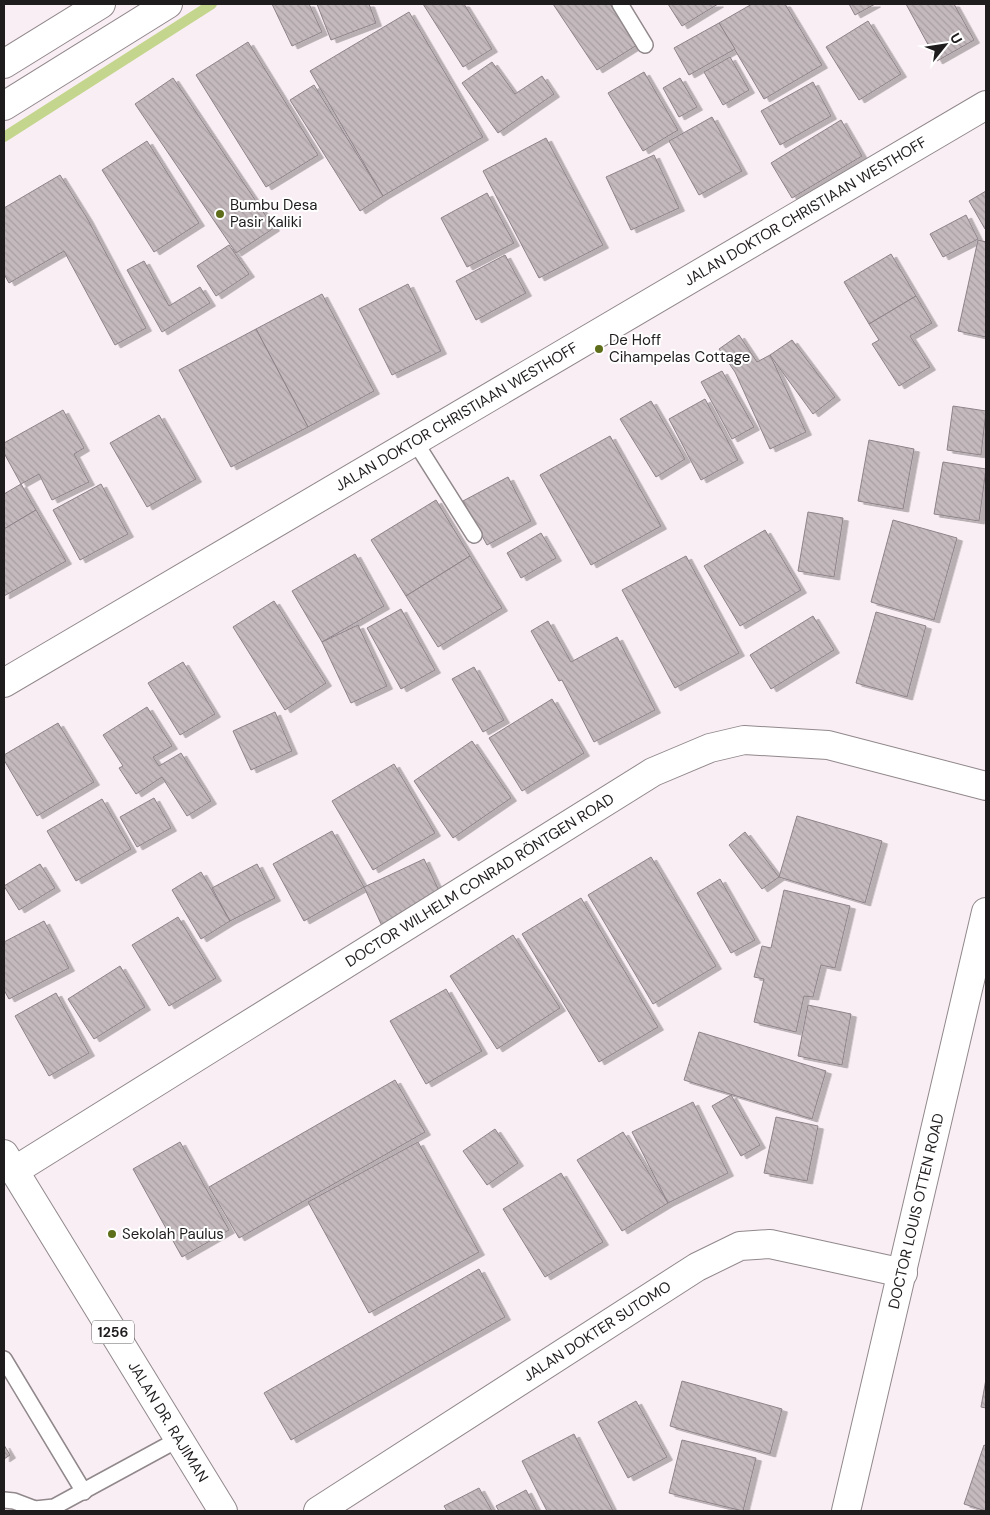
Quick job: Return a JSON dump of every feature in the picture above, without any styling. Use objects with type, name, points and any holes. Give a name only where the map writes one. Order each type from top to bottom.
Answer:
[{"type":"main road","points":[[4,64],[101,4]]},
{"type":"main road","points":[[4,106],[168,4]]},
{"type":"main road","name":"JALAN DOKTOR CHRISTIAAN WESTHOFF","points":[[4,683],[986,105]]},
{"type":"main road","name":"DOCTOR WILHELM CONRAD RÖNTGEN ROAD","points":[[9,1162],[653,772],[710,748],[744,740],[828,745],[986,786]]},
{"type":"main road","name":"DOCTOR LOUIS OTTEN ROAD","points":[[846,1511],[904,1273],[986,912]]},
{"type":"main road","name":"JALAN DR. RAJIMAN","points":[[9,1162],[223,1511]]},
{"type":"main road","name":"JALAN DOKTER SUTOMO","points":[[318,1511],[698,1267],[740,1246],[770,1244],[904,1273]]},
{"type":"lane","points":[[620,4],[645,45]]},
{"type":"lane","points":[[414,440],[474,535]]},
{"type":"lane","points":[[4,1359],[84,1492]]},
{"type":"lane","points":[[13,1504],[35,1509],[54,1507],[84,1492],[138,1459],[178,1439]]},
{"type":"building","points":[[272,4],[309,4],[322,32],[292,46]]},
{"type":"building","points":[[317,4],[369,4],[376,23],[331,40]]},
{"type":"building","points":[[423,4],[464,4],[492,49],[463,67]]},
{"type":"building","points":[[553,4],[610,4],[637,45],[597,70]]},
{"type":"building","points":[[668,4],[718,4],[682,26]]},
{"type":"building","points":[[752,4],[785,4],[822,65],[764,99],[719,23]]},
{"type":"building","points":[[849,4],[875,4],[855,15]]},
{"type":"building","points":[[906,4],[954,4],[974,40],[937,61]]},
{"type":"building","points":[[409,12],[483,137],[383,196],[310,71]]},
{"type":"building","points":[[868,21],[901,74],[859,100],[826,47]]},
{"type":"building","points":[[719,23],[735,49],[689,75],[674,48]]},
{"type":"building","points":[[248,42],[318,155],[266,187],[196,75]]},
{"type":"building","points":[[730,57],[749,90],[723,105],[704,72]]},
{"type":"building","points":[[492,62],[515,94],[542,76],[554,94],[498,133],[462,83]]},
{"type":"building","points":[[644,72],[678,130],[643,151],[608,93]]},
{"type":"building","points":[[173,78],[274,228],[236,253],[135,104]]},
{"type":"building","points":[[680,78],[697,107],[679,117],[663,88]]},
{"type":"building","points":[[813,82],[831,116],[780,145],[761,111]]},
{"type":"building","points":[[314,85],[383,196],[360,211],[290,100]]},
{"type":"building","points":[[712,117],[742,171],[699,195],[669,141]]},
{"type":"building","points":[[841,120],[862,156],[792,198],[771,163]]},
{"type":"building","points":[[546,138],[603,245],[539,278],[483,171]]},
{"type":"building","points":[[147,141],[199,223],[154,252],[102,170]]},
{"type":"building","points":[[654,155],[679,208],[631,230],[606,177]]},
{"type":"building","points":[[60,175],[87,218],[146,328],[115,345],[64,251],[9,283],[4,274],[4,208]]},
{"type":"building","points":[[986,191],[986,228],[985,229],[969,201]]},
{"type":"building","points":[[487,193],[514,243],[467,267],[441,218]]},
{"type":"building","points":[[966,215],[978,239],[943,257],[930,234]]},
{"type":"building","points":[[978,240],[986,242],[986,337],[958,331]]},
{"type":"building","points":[[229,245],[249,274],[216,296],[197,266]]},
{"type":"building","points":[[891,254],[916,296],[869,324],[844,282]]},
{"type":"building","points":[[505,255],[526,293],[476,320],[456,281]]},
{"type":"building","points":[[144,261],[169,306],[200,287],[210,303],[162,332],[127,270]]},
{"type":"building","points":[[408,284],[441,351],[392,375],[359,309]]},
{"type":"building","points":[[322,294],[374,391],[308,427],[256,329]]},
{"type":"building","points":[[916,296],[932,323],[910,336],[930,367],[899,386],[872,344],[879,340],[869,324]]},
{"type":"building","points":[[256,329],[308,427],[231,467],[179,370]]},
{"type":"building","points":[[739,335],[757,362],[770,355],[806,432],[770,449],[735,372],[719,349]]},
{"type":"building","points":[[792,340],[835,397],[813,414],[770,355]]},
{"type":"building","points":[[722,371],[754,427],[732,439],[701,382]]},
{"type":"building","points":[[705,399],[738,460],[701,480],[669,419]]},
{"type":"building","points":[[651,401],[685,459],[656,477],[620,419]]},
{"type":"building","points":[[953,406],[986,411],[981,455],[947,450]]},
{"type":"building","points":[[63,410],[84,448],[74,454],[89,482],[52,500],[39,474],[21,484],[4,453],[4,443]]},
{"type":"building","points":[[159,415],[196,479],[147,507],[110,443]]},
{"type":"building","points":[[610,436],[661,526],[591,565],[540,475]]},
{"type":"building","points":[[869,440],[914,449],[903,509],[858,501]]},
{"type":"building","points":[[943,462],[986,469],[979,521],[934,514]]},
{"type":"building","points":[[508,477],[531,521],[487,545],[463,501]]},
{"type":"building","points":[[21,484],[36,510],[4,529],[4,494]]},
{"type":"building","points":[[101,484],[128,534],[80,560],[53,510]]},
{"type":"building","points":[[436,500],[470,556],[406,596],[371,540]]},
{"type":"building","points":[[36,510],[66,561],[4,596],[4,529]]},
{"type":"building","points":[[808,512],[843,518],[834,577],[798,571]]},
{"type":"building","points":[[893,520],[957,538],[934,620],[871,602]]},
{"type":"building","points":[[765,530],[801,590],[740,626],[704,566]]},
{"type":"building","points":[[541,533],[556,558],[521,578],[507,553]]},
{"type":"building","points":[[355,554],[384,606],[322,642],[292,591]]},
{"type":"building","points":[[470,556],[502,608],[438,647],[406,596]]},
{"type":"building","points":[[686,556],[739,653],[675,688],[622,590]]},
{"type":"building","points":[[274,601],[326,683],[285,710],[233,627]]},
{"type":"building","points":[[401,609],[435,670],[401,689],[367,628]]},
{"type":"building","points":[[876,612],[926,626],[907,697],[856,683]]},
{"type":"building","points":[[813,616],[834,650],[771,689],[750,655]]},
{"type":"building","points":[[548,621],[571,662],[617,637],[655,710],[594,742],[562,680],[559,681],[531,631]]},
{"type":"building","points":[[358,625],[387,686],[351,703],[322,642]]},
{"type":"building","points":[[183,662],[215,714],[180,735],[148,683]]},
{"type":"building","points":[[474,667],[504,720],[483,732],[452,679]]},
{"type":"building","points":[[552,699],[584,753],[522,791],[489,738]]},
{"type":"building","points":[[147,707],[172,746],[153,757],[159,766],[181,753],[211,801],[187,816],[162,777],[136,794],[119,768],[123,766],[103,735]]},
{"type":"building","points":[[275,712],[292,751],[251,770],[233,731]]},
{"type":"building","points":[[58,723],[94,782],[37,816],[4,760],[4,755]]},
{"type":"building","points":[[472,741],[511,798],[453,838],[414,781]]},
{"type":"building","points":[[394,764],[435,833],[373,870],[332,801]]},
{"type":"building","points":[[154,798],[171,828],[137,847],[120,817]]},
{"type":"building","points":[[102,799],[131,849],[76,881],[47,831]]},
{"type":"building","points":[[797,816],[882,841],[865,903],[779,877]]},
{"type":"building","points":[[332,831],[364,887],[304,921],[273,864]]},
{"type":"building","points":[[745,832],[779,877],[762,889],[729,845]]},
{"type":"building","points":[[651,857],[716,966],[653,1004],[588,895]]},
{"type":"building","points":[[424,859],[442,897],[382,926],[364,887]]},
{"type":"building","points":[[40,864],[55,888],[19,910],[4,886]]},
{"type":"building","points":[[257,864],[275,898],[230,921],[212,888]]},
{"type":"building","points":[[201,872],[230,921],[201,939],[172,890]]},
{"type":"building","points":[[720,879],[755,940],[731,953],[697,893]]},
{"type":"building","points":[[784,890],[850,906],[835,968],[821,965],[813,997],[804,996],[796,1032],[754,1022],[764,979],[754,977],[762,946],[771,948]]},
{"type":"building","points":[[581,898],[658,1027],[599,1062],[522,934]]},
{"type":"building","points":[[178,917],[216,978],[169,1006],[132,945]]},
{"type":"building","points":[[44,921],[69,968],[9,999],[4,990],[4,942]]},
{"type":"building","points":[[513,935],[560,1008],[497,1049],[450,976]]},
{"type":"building","points":[[120,966],[145,1007],[94,1039],[68,999]]},
{"type":"building","points":[[446,989],[482,1051],[426,1084],[390,1021]]},
{"type":"building","points":[[56,993],[89,1053],[49,1076],[15,1016]]},
{"type":"building","points":[[808,1005],[851,1014],[842,1065],[798,1056]]},
{"type":"building","points":[[699,1032],[826,1071],[812,1119],[684,1080]]},
{"type":"building","points":[[395,1080],[425,1132],[239,1238],[209,1187]]},
{"type":"building","points":[[731,1095],[760,1145],[741,1156],[712,1106]]},
{"type":"building","points":[[693,1102],[728,1173],[668,1203],[632,1132]]},
{"type":"building","points":[[776,1117],[818,1126],[807,1181],[764,1173]]},
{"type":"building","points":[[495,1129],[518,1163],[487,1185],[463,1151]]},
{"type":"building","points":[[623,1132],[668,1203],[622,1231],[577,1160]]},
{"type":"building","points":[[180,1142],[229,1230],[182,1257],[133,1169]]},
{"type":"building","points":[[418,1142],[479,1252],[369,1313],[308,1202]]},
{"type":"building","points":[[561,1173],[603,1242],[545,1277],[503,1209]]},
{"type":"building","points":[[479,1269],[505,1317],[291,1440],[264,1393]]},
{"type":"building","points":[[986,1379],[986,1408],[981,1407]]},
{"type":"building","points":[[682,1381],[782,1409],[770,1454],[670,1426]]},
{"type":"building","points":[[636,1401],[667,1457],[628,1478],[598,1422]]},
{"type":"building","points":[[574,1434],[613,1511],[547,1511],[522,1461]]},
{"type":"building","points":[[682,1440],[756,1458],[743,1511],[669,1493]]},
{"type":"building","points":[[4,1445],[10,1455],[4,1459]]},
{"type":"building","points":[[984,1445],[986,1446],[986,1511],[964,1504]]},
{"type":"building","points":[[479,1488],[492,1511],[447,1511],[444,1506]]},
{"type":"building","points":[[526,1490],[537,1511],[499,1511],[496,1506]]},
{"type":"waterway","points":[[4,137],[212,4]]},
{"type":"place","name":"Bumbu Desa Pasir Kaliki","points":[[220,214]]},
{"type":"place","name":"De Hoff Cihampelas Cottage","points":[[599,349]]},
{"type":"place","name":"Sekolah Paulus","points":[[112,1234]]}]
